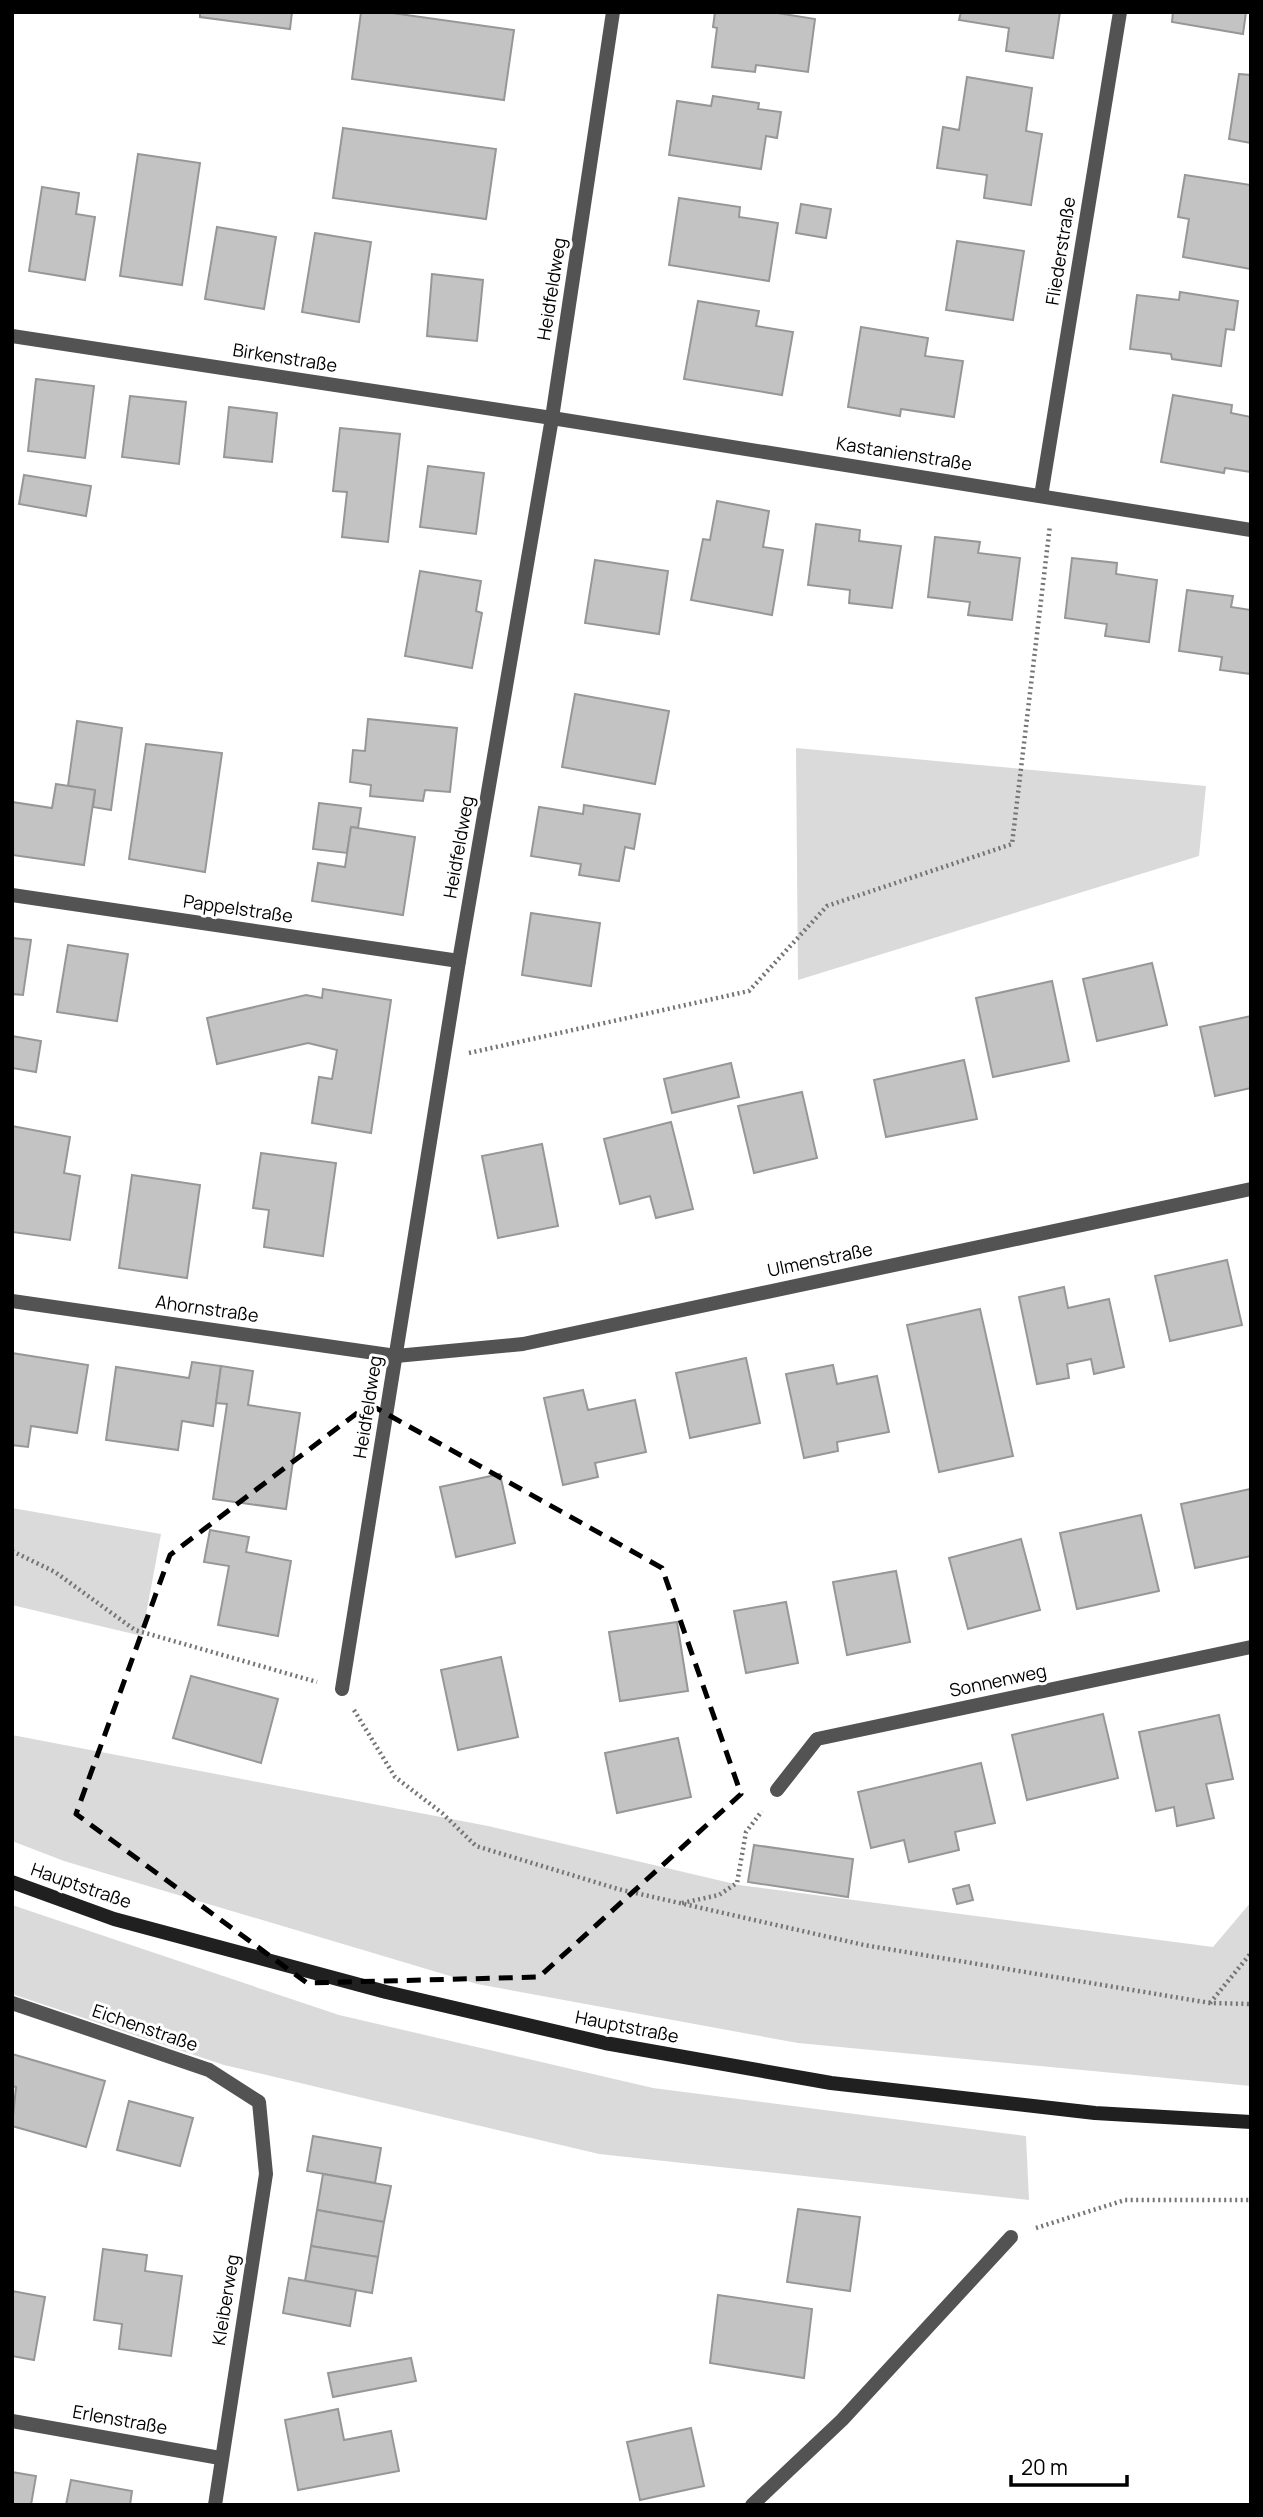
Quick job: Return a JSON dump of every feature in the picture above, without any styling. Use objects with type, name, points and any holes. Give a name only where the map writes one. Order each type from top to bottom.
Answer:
[{"type":"main road","name":"Hauptstraße","points":[[12,1882],[114,1919],[386,1992],[604,2043],[831,2083],[1095,2113],[1251,2122]]},
{"type":"street","name":"Heidfeldweg","points":[[342,1689],[459,961],[552,418],[613,12]]},
{"type":"street","name":"Fliederstraße","points":[[1047,497],[1120,12]]},
{"type":"street","name":"Birkenstraße","points":[[12,336],[552,418]]},
{"type":"street","name":"Kastanienstraße","points":[[552,418],[1251,530]]},
{"type":"street","name":"Pappelstraße","points":[[12,895],[459,961]]},
{"type":"street","name":"Ulmenstraße","points":[[396,1356],[523,1344],[1251,1189]]},
{"type":"street","name":"Ahornstraße","points":[[12,1301],[396,1356]]},
{"type":"street","name":"Sonnenweg","points":[[777,1790],[817,1739],[1251,1647]]},
{"type":"street","name":"Eichenstraße","points":[[12,2003],[209,2070],[259,2102]]},
{"type":"street","name":"Kleiberweg","points":[[215,2505],[220,2458],[266,2174],[259,2102]]},
{"type":"street","points":[[752,2505],[842,2420],[1011,2237]]},
{"type":"street","name":"Erlenstraße","points":[[12,2421],[220,2458]]},
{"type":"path","points":[[444,1059],[749,991],[827,906],[1012,844],[1047,497]]},
{"type":"path","points":[[12,1551],[55,1572],[135,1630],[342,1689],[394,1777],[442,1813],[476,1846],[618,1889],[863,1945],[1210,2003],[1251,2004]]},
{"type":"path","points":[[679,1903],[719,1895],[737,1883],[746,1832],[777,1790]]},
{"type":"path","points":[[1210,2003],[1251,1953]]},
{"type":"path","points":[[1011,2237],[1125,2200],[1251,2200]]},
{"type":"highlighted area","points":[[369,1404],[662,1568],[741,1794],[539,1977],[307,1983],[76,1814],[170,1555]]},
{"type":"shaded area","points":[[796,748],[1206,786],[1199,856],[798,980]]},
{"type":"shaded area","points":[[12,1508],[161,1534],[142,1636],[12,1605]]},
{"type":"shaded area","points":[[12,1735],[488,1826],[739,1885],[1213,1947],[1251,1902],[1251,2086],[798,2043],[477,1984],[64,1861],[12,1841]]},
{"type":"shaded area","points":[[12,1905],[339,2015],[653,2088],[1026,2136],[1029,2200],[599,2154],[224,2065],[12,1994]]},
{"type":"building","points":[[200,12],[292,12],[290,29],[200,17]]},
{"type":"building","points":[[361,12],[385,12],[514,30],[504,100],[352,79]]},
{"type":"building","points":[[715,12],[771,12],[815,19],[808,72],[756,65],[755,72],[712,67],[717,28],[713,27]]},
{"type":"building","points":[[961,12],[1060,12],[1053,58],[1006,51],[1009,28],[959,20]]},
{"type":"building","points":[[1173,12],[1246,12],[1243,34],[1172,22]]},
{"type":"building","points":[[1239,74],[1251,75],[1251,143],[1229,139]]},
{"type":"building","points":[[967,77],[1032,88],[1026,131],[1042,134],[1031,205],[984,198],[987,175],[937,168],[943,127],[959,130]]},
{"type":"building","points":[[713,96],[759,103],[758,109],[781,112],[777,138],[766,136],[761,169],[669,155],[677,101],[711,106]]},
{"type":"building","points":[[343,128],[496,149],[486,219],[333,198]]},
{"type":"building","points":[[138,154],[200,163],[182,285],[120,276]]},
{"type":"building","points":[[1185,175],[1251,185],[1251,269],[1183,257],[1189,219],[1178,217]]},
{"type":"building","points":[[42,187],[79,193],[76,214],[95,217],[85,280],[29,271]]},
{"type":"building","points":[[679,198],[740,207],[739,217],[778,223],[769,281],[669,265]]},
{"type":"building","points":[[801,204],[831,209],[826,238],[796,233]]},
{"type":"building","points":[[217,227],[276,237],[264,309],[205,299]]},
{"type":"building","points":[[315,233],[371,242],[359,322],[302,312]]},
{"type":"building","points":[[957,241],[1024,251],[1013,320],[946,310]]},
{"type":"building","points":[[432,274],[483,280],[477,341],[427,336]]},
{"type":"building","points":[[1180,292],[1238,301],[1234,330],[1226,329],[1221,366],[1172,359],[1171,354],[1130,349],[1137,295],[1179,300]]},
{"type":"building","points":[[698,301],[759,311],[756,326],[793,332],[782,395],[684,379]]},
{"type":"building","points":[[861,327],[928,338],[925,356],[963,361],[954,417],[901,409],[900,416],[848,407]]},
{"type":"building","points":[[36,379],[94,386],[85,458],[28,451]]},
{"type":"building","points":[[1173,395],[1232,405],[1231,413],[1251,417],[1251,472],[1225,468],[1224,473],[1161,462]]},
{"type":"building","points":[[130,396],[186,402],[179,464],[122,457]]},
{"type":"building","points":[[229,407],[277,413],[272,462],[224,457]]},
{"type":"building","points":[[340,428],[400,434],[388,542],[342,537],[347,492],[333,491]]},
{"type":"building","points":[[428,466],[484,473],[476,534],[420,527]]},
{"type":"building","points":[[24,475],[91,486],[86,516],[19,504]]},
{"type":"building","points":[[717,501],[769,511],[763,547],[783,550],[772,615],[691,600],[703,539],[710,540]]},
{"type":"building","points":[[816,524],[860,530],[859,541],[901,546],[892,608],[849,603],[850,590],[808,585]]},
{"type":"building","points":[[935,537],[980,542],[978,553],[1020,558],[1012,620],[968,615],[970,602],[928,597]]},
{"type":"building","points":[[1072,558],[1117,563],[1116,574],[1157,580],[1149,642],[1105,636],[1107,624],[1065,618]]},
{"type":"building","points":[[595,560],[668,571],[659,634],[585,623]]},
{"type":"building","points":[[420,571],[481,581],[476,611],[482,613],[472,668],[405,656]]},
{"type":"building","points":[[1187,590],[1233,596],[1231,607],[1251,610],[1251,674],[1220,670],[1222,657],[1179,651]]},
{"type":"building","points":[[575,694],[669,711],[655,784],[562,767]]},
{"type":"building","points":[[368,719],[457,728],[450,792],[425,790],[423,801],[370,796],[371,785],[350,782],[353,750],[365,751]]},
{"type":"building","points":[[77,721],[122,728],[111,810],[93,807],[95,790],[68,786]]},
{"type":"building","points":[[146,744],[222,753],[205,872],[129,859]]},
{"type":"building","points":[[56,784],[95,790],[84,865],[12,855],[12,802],[52,808]]},
{"type":"building","points":[[319,803],[361,808],[358,828],[351,827],[347,853],[313,849]]},
{"type":"building","points":[[584,805],[640,814],[634,849],[625,847],[619,881],[579,875],[581,864],[531,856],[539,807],[583,814]]},
{"type":"building","points":[[351,827],[415,837],[403,915],[312,901],[318,863],[345,867]]},
{"type":"building","points":[[531,913],[600,923],[591,986],[522,975]]},
{"type":"building","points":[[12,938],[31,940],[23,995],[12,994]]},
{"type":"building","points":[[68,945],[128,954],[117,1021],[57,1012]]},
{"type":"building","points":[[1152,963],[1167,1025],[1097,1041],[1083,979]]},
{"type":"building","points":[[1052,981],[1069,1061],[993,1077],[976,998]]},
{"type":"building","points":[[323,989],[391,1000],[371,1133],[312,1123],[319,1077],[332,1079],[337,1050],[308,1043],[217,1064],[207,1018],[306,995],[322,998]]},
{"type":"building","points":[[1251,1016],[1251,1088],[1215,1096],[1200,1027]]},
{"type":"building","points":[[12,1036],[41,1041],[36,1072],[12,1068]]},
{"type":"building","points":[[964,1060],[977,1119],[886,1137],[874,1080]]},
{"type":"building","points":[[731,1063],[739,1097],[672,1113],[664,1079]]},
{"type":"building","points":[[802,1092],[817,1158],[754,1173],[738,1106]]},
{"type":"building","points":[[671,1122],[693,1209],[656,1218],[650,1196],[620,1204],[604,1139]]},
{"type":"building","points":[[12,1126],[70,1137],[64,1173],[80,1176],[70,1240],[12,1232]]},
{"type":"building","points":[[542,1144],[558,1226],[498,1238],[482,1156]]},
{"type":"building","points":[[261,1153],[336,1163],[323,1256],[264,1247],[269,1210],[253,1208]]},
{"type":"building","points":[[132,1175],[200,1185],[187,1278],[119,1268]]},
{"type":"building","points":[[1227,1260],[1242,1325],[1170,1341],[1155,1276]]},
{"type":"building","points":[[1064,1287],[1068,1308],[1109,1299],[1124,1367],[1094,1374],[1091,1359],[1067,1364],[1069,1378],[1037,1384],[1019,1297]]},
{"type":"building","points":[[980,1309],[1013,1456],[939,1472],[907,1325]]},
{"type":"building","points":[[12,1353],[88,1365],[77,1433],[31,1426],[28,1447],[12,1445]]},
{"type":"building","points":[[746,1358],[760,1423],[690,1438],[676,1373]]},
{"type":"building","points":[[192,1362],[221,1366],[213,1426],[182,1421],[178,1450],[106,1440],[116,1367],[189,1378]]},
{"type":"building","points":[[833,1365],[837,1384],[877,1376],[889,1432],[837,1442],[838,1451],[804,1458],[786,1374]]},
{"type":"building","points":[[221,1366],[253,1371],[248,1405],[300,1413],[286,1509],[213,1499],[227,1404],[216,1403]]},
{"type":"building","points":[[583,1390],[588,1410],[635,1400],[646,1452],[595,1463],[598,1477],[563,1485],[544,1398]]},
{"type":"building","points":[[500,1474],[515,1543],[456,1557],[440,1487]]},
{"type":"building","points":[[1250,1489],[1251,1556],[1195,1568],[1181,1504]]},
{"type":"building","points":[[1141,1515],[1159,1591],[1077,1609],[1060,1533]]},
{"type":"building","points":[[210,1530],[249,1537],[246,1552],[291,1561],[278,1636],[218,1625],[229,1566],[204,1562]]},
{"type":"building","points":[[1021,1539],[1040,1610],[968,1629],[949,1558]]},
{"type":"building","points":[[896,1571],[910,1642],[847,1655],[833,1582]]},
{"type":"building","points":[[786,1602],[798,1663],[746,1673],[734,1611]]},
{"type":"building","points":[[677,1622],[688,1691],[620,1701],[609,1632]]},
{"type":"building","points":[[501,1657],[518,1737],[458,1750],[441,1670]]},
{"type":"building","points":[[191,1676],[278,1699],[261,1763],[173,1738]]},
{"type":"building","points":[[1103,1714],[1118,1778],[1027,1800],[1012,1735]]},
{"type":"building","points":[[1219,1715],[1233,1779],[1206,1784],[1214,1818],[1177,1826],[1174,1807],[1156,1811],[1139,1732]]},
{"type":"building","points":[[678,1738],[691,1797],[617,1813],[605,1753]]},
{"type":"building","points":[[981,1763],[995,1823],[955,1832],[959,1850],[909,1862],[904,1840],[871,1848],[858,1792]]},
{"type":"building","points":[[754,1845],[853,1859],[848,1897],[748,1882]]},
{"type":"building","points":[[969,1885],[973,1900],[957,1904],[953,1889]]},
{"type":"building","points":[[12,2054],[105,2081],[86,2147],[12,2126],[16,2087],[12,2086]]},
{"type":"building","points":[[129,2101],[193,2118],[180,2166],[117,2150]]},
{"type":"building","points":[[313,2136],[381,2148],[375,2183],[307,2171]]},
{"type":"building","points":[[323,2174],[391,2186],[384,2222],[317,2210]]},
{"type":"building","points":[[798,2209],[860,2217],[850,2291],[787,2282]]},
{"type":"building","points":[[317,2210],[384,2222],[378,2257],[311,2246]]},
{"type":"building","points":[[311,2246],[378,2257],[372,2293],[305,2281]]},
{"type":"building","points":[[103,2249],[147,2255],[145,2271],[182,2276],[171,2356],[119,2349],[122,2324],[94,2320]]},
{"type":"building","points":[[289,2278],[356,2290],[350,2326],[283,2313]]},
{"type":"building","points":[[12,2291],[45,2297],[34,2360],[12,2356]]},
{"type":"building","points":[[718,2295],[812,2309],[804,2378],[710,2363]]},
{"type":"building","points":[[411,2358],[416,2381],[333,2397],[328,2373]]},
{"type":"building","points":[[338,2409],[344,2440],[391,2431],[399,2471],[298,2490],[285,2420]]},
{"type":"building","points":[[691,2428],[704,2486],[640,2500],[627,2442]]},
{"type":"building","points":[[12,2472],[36,2476],[31,2505],[12,2505]]},
{"type":"building","points":[[71,2480],[132,2491],[130,2505],[66,2505]]}]
